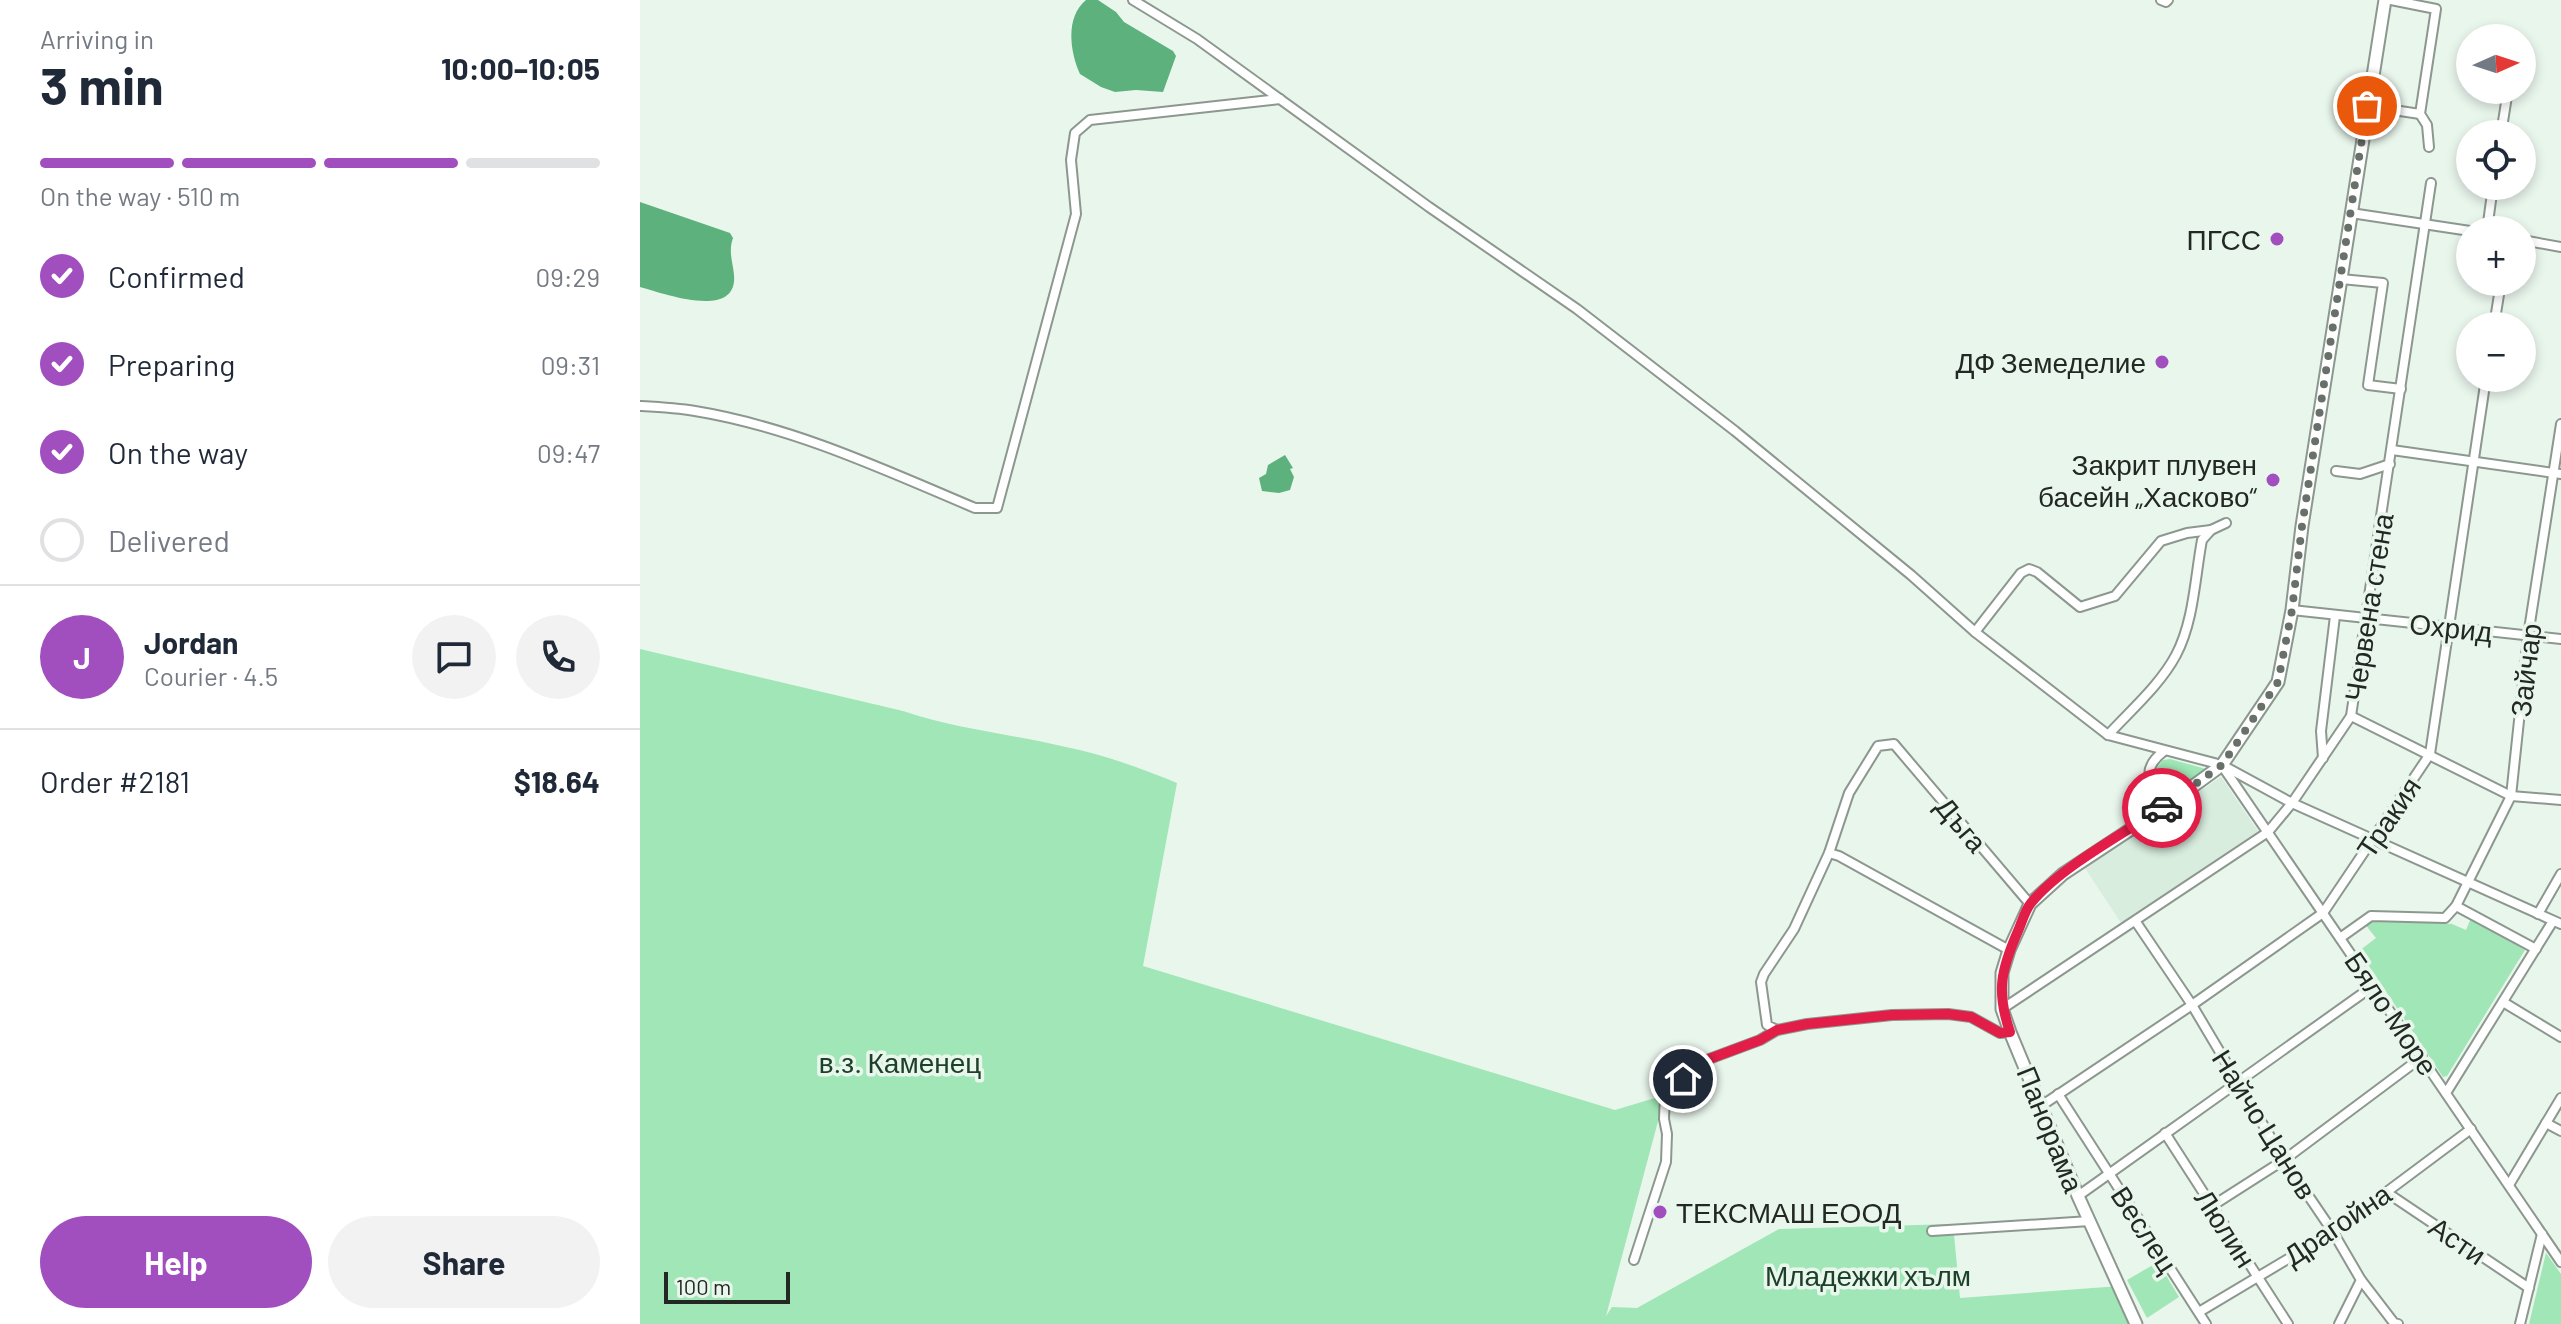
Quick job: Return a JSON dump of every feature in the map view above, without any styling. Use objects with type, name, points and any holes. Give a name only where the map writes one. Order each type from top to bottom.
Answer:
[{"type":"street","points":[[1133,0],[1197,39],[1429,207],[1577,309],[1735,431],[1911,575],[1975,632],[2108,735],[2222,765],[2292,803],[2557,922],[2536,949],[2446,1093]]},
{"type":"street","points":[[2161,0],[2168,0]]},
{"type":"street","points":[[2388,0],[2436,9],[2420,114],[2427,125],[2429,147]]},
{"type":"street","name":"Панорама","points":[[2136,1324],[2078,1196],[2010,1032],[2002,1009],[2002,973],[2030,904],[2063,874],[2222,765],[2278,682],[2292,610],[2302,526],[2367,106],[2388,0]]},
{"type":"street","points":[[640,406],[696,411],[792,435],[975,508],[997,508],[1076,214],[1071,160],[1075,133],[1090,120],[1101,118],[1281,99]]},
{"type":"street","points":[[2367,106],[2420,114]]},
{"type":"street","name":"Червена стена","points":[[2002,1009],[2268,832],[2292,803],[2351,716],[2431,183]]},
{"type":"street","points":[[2351,213],[2456,228]]},
{"type":"street","points":[[2536,243],[2561,247]]},
{"type":"street","points":[[2341,279],[2383,283],[2368,385],[2401,389]]},
{"type":"street","name":"Тракия","points":[[2041,1106],[2323,913],[2430,754],[2484,392]]},
{"type":"street","name":"Зайчар","points":[[2456,906],[2511,796],[2528,636],[2557,474],[2561,424]]},
{"type":"street","points":[[2392,450],[2557,474]]},
{"type":"street","points":[[2336,471],[2360,474],[2390,464]]},
{"type":"street","points":[[1975,632],[2021,573],[2029,569],[2080,607],[2115,596],[2161,541],[2211,530],[2226,523]]},
{"type":"street","points":[[2108,735],[2162,677],[2177,654],[2187,626],[2202,540],[2211,530]]},
{"type":"street","name":"Охрид","points":[[2292,610],[2561,639]]},
{"type":"street","points":[[2323,758],[2321,731],[2335,616]]},
{"type":"street","points":[[2351,716],[2511,796],[2561,800]]},
{"type":"street","name":"Дъга","points":[[1829,853],[1849,793],[1878,746],[1894,744],[2030,904]]},
{"type":"street","points":[[2164,751],[2151,761],[2148,772],[2153,787],[2166,806]]},
{"type":"street","name":"Бяло Море","points":[[2222,765],[2561,1262]]},
{"type":"street","points":[[1777,1030],[1767,1025],[1761,982],[1794,929],[1829,853],[2009,950]]},
{"type":"street","points":[[2538,914],[2561,874]]},
{"type":"street","points":[[2340,938],[2371,916],[2445,918],[2456,906],[2536,949]]},
{"type":"street","name":"Найчо Цанов","points":[[2136,922],[2192,1005],[2284,1160],[2361,1280],[2394,1323],[2398,1324]]},
{"type":"street","points":[[2078,1196],[2373,986]]},
{"type":"street","points":[[2503,1002],[2561,1037]]},
{"type":"street","points":[[1634,1260],[1666,1162],[1665,1095],[1701,1062],[1760,1040],[1777,1030],[1853,1017],[1929,1013],[1971,1017],[2000,1033],[2010,1032]]},
{"type":"street","points":[[2212,1206],[2284,1160],[2422,1057]]},
{"type":"street","name":"Веслец","points":[[2058,1094],[2206,1324]]},
{"type":"street","points":[[2509,1185],[2561,1098]]},
{"type":"street","points":[[2546,1123],[2561,1131]]},
{"type":"street","name":"Драгойна","points":[[2199,1312],[2333,1232],[2471,1129]]},
{"type":"street","name":"Люлин","points":[[2165,1133],[2288,1324]]},
{"type":"street","name":"Асти","points":[[2386,1192],[2529,1288]]},
{"type":"street","points":[[1932,1231],[2090,1221]]},
{"type":"street","points":[[2520,1324],[2542,1234]]},
{"type":"street","points":[[2339,1324],[2361,1280]]},
{"type":"shaded area","points":[[1086,0],[1098,0],[1116,12],[1124,22],[1173,51],[1176,56],[1163,92],[1115,92],[1080,74],[1071,35],[1075,16]]},
{"type":"shaded area","points":[[640,202],[730,233],[733,238],[734,275],[732,289],[724,297],[712,301],[680,298],[640,287]]},
{"type":"shaded area","points":[[1285,455],[1293,468],[1290,469],[1294,477],[1290,490],[1279,493],[1262,491],[1259,478],[1266,474],[1268,465]]},
{"type":"shaded area","points":[[2221,777],[2258,831],[2121,923],[2085,868]]},
{"type":"green space","name":"в.з. Каменец","points":[[640,649],[943,722],[1080,750],[1177,783],[1143,966],[1615,1110],[1665,1095],[1606,1316],[1612,1307],[1637,1308],[1779,1229],[1953,1224],[1960,1298],[2120,1286],[2140,1324],[640,1324]]},
{"type":"green space","points":[[2170,759],[2207,771],[2169,797],[2159,790],[2155,770],[2163,760]]},
{"type":"green space","points":[[2371,918],[2452,924],[2466,930],[2471,918],[2525,950],[2447,1076],[2443,1077],[2359,951],[2376,938],[2364,923]]},
{"type":"green space","points":[[2546,1253],[2561,1274],[2561,1324],[2529,1324]]},
{"type":"green space","points":[[2158,1262],[2179,1297],[2147,1318],[2127,1280]]},
{"type":"way so far","points":[[2162,808],[2222,765],[2278,682],[2292,610],[2302,526],[2367,106]]},
{"type":"place","name":"ПГСС","points":[[2277,239]]},
{"type":"place","name":"ДФ Земеделие","points":[[2162,362]]},
{"type":"place","name":"Закрит плувен басейн „Хасково“","points":[[2273,480]]},
{"type":"place","name":"ТЕКСМАШ ЕООД","points":[[1660,1212]]},
{"type":"route","points":[[1683,1079],[1701,1062],[1760,1040],[1777,1030],[1853,1017],[1960,1014],[2000,1033],[2010,1032],[2002,1009],[2002,973],[2030,904],[2063,874],[2162,808]]},
{"type":"park label","name":"Младежки хълм","points":[[1868,1275]]}]
